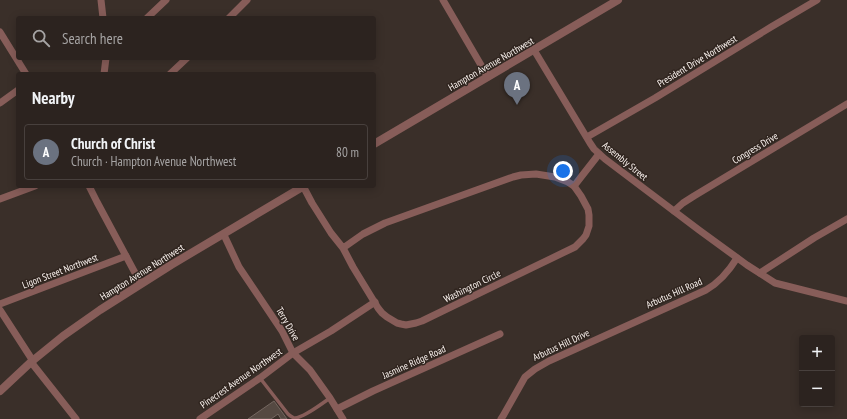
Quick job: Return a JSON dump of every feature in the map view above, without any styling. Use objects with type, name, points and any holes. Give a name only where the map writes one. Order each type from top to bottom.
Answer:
[{"type":"street","points":[[101,0],[103,16]]},
{"type":"street","points":[[149,16],[166,0]]},
{"type":"street","points":[[231,16],[247,0]]},
{"type":"street","points":[[443,0],[488,78]]},
{"type":"street","name":"Hampton Avenue Northwest","points":[[376,143],[618,0]]},
{"type":"street","name":"President Drive Northwest","points":[[587,137],[655,98],[817,0]]},
{"type":"street","points":[[0,32],[16,58]]},
{"type":"street","name":"Assembly Street","points":[[534,50],[594,149],[599,154],[737,258],[775,283],[847,301]]},
{"type":"street","points":[[17,60],[25,72]]},
{"type":"street","points":[[104,72],[106,60]]},
{"type":"street","points":[[172,72],[185,60]]},
{"type":"street","points":[[0,103],[16,91]]},
{"type":"street","name":"Congress Drive","points":[[674,211],[694,196],[847,104]]},
{"type":"street","points":[[343,248],[363,234],[385,223],[513,177],[528,174],[548,176],[561,179],[574,186],[599,154]]},
{"type":"street","name":"Washington Circle","points":[[304,188],[330,233],[343,248],[374,302],[382,313],[397,323],[406,324],[416,323],[576,247],[586,235],[590,220],[588,209],[574,186]]},
{"type":"street","points":[[0,199],[30,188]]},
{"type":"street","points":[[90,188],[141,284]]},
{"type":"street","name":"Hampton Avenue Northwest","points":[[0,391],[32,362],[81,323],[141,284],[300,188]]},
{"type":"street","points":[[760,273],[814,238],[847,219]]},
{"type":"street","name":"Terry Drive","points":[[224,235],[239,266],[282,331],[293,353],[310,370],[343,419]]},
{"type":"street","name":"Ligon Street Northwest","points":[[0,304],[126,256]]},
{"type":"street","name":"Arbutus Hill Road","points":[[609,334],[713,286],[726,275],[737,258]]},
{"type":"street","name":"Pinecrest Avenue Northwest","points":[[200,419],[260,378],[293,353],[331,331],[374,302]]},
{"type":"street","points":[[0,310],[32,362],[76,419]]},
{"type":"street","name":"Jasmine Ridge Road","points":[[337,409],[373,391],[500,334]]},
{"type":"street","name":"Arbutus Hill Drive","points":[[500,419],[525,377],[535,369],[549,361],[609,334]]},
{"type":"lane","points":[[260,378],[288,414],[294,418],[299,418],[305,415],[330,398]]},
{"type":"building","points":[[274,401],[287,419],[281,419],[278,414],[271,419],[248,419]]},
{"type":"place","name":"Church of Christ","points":[[517,105]]}]
